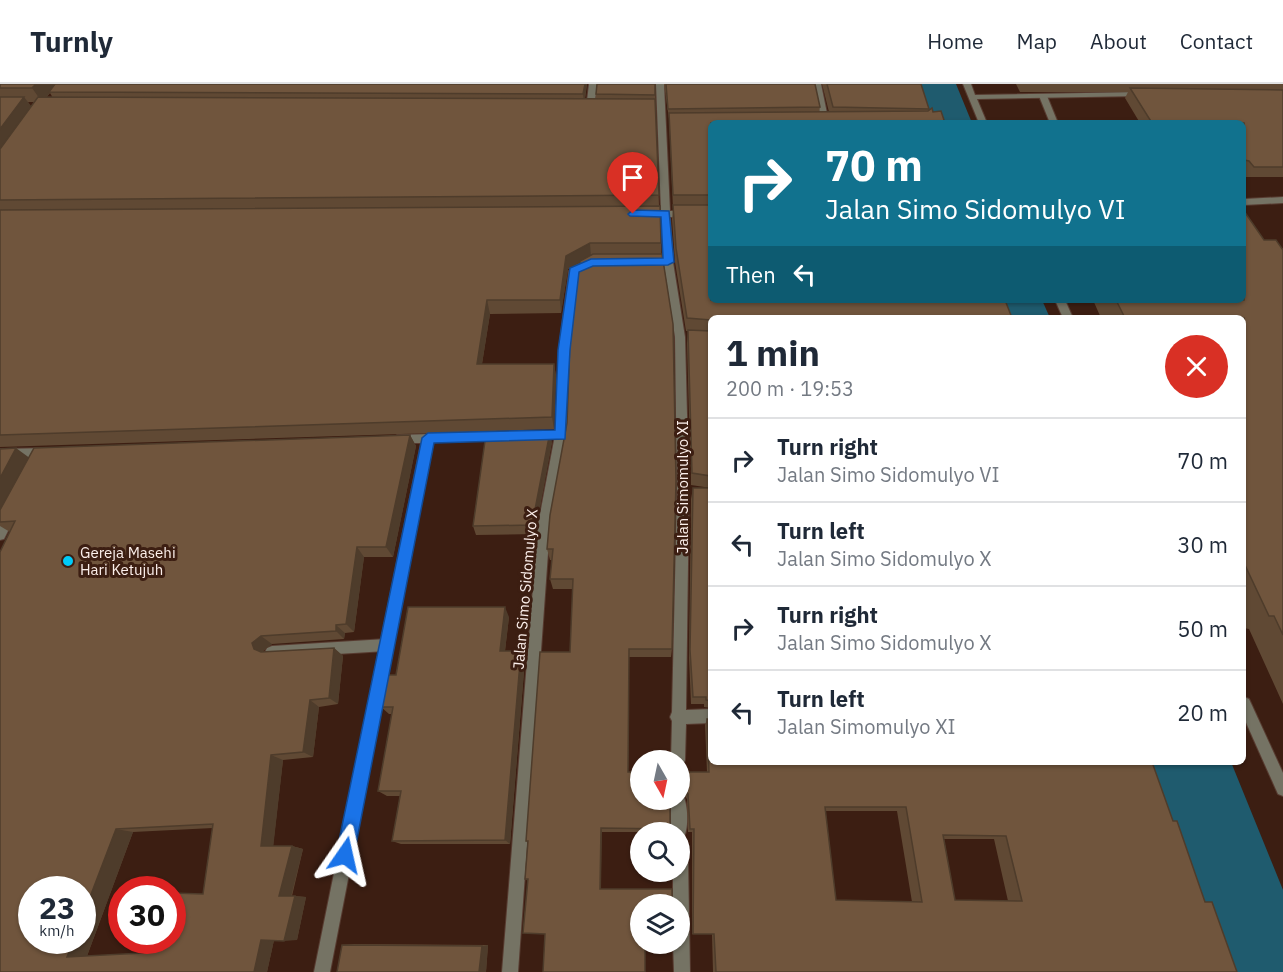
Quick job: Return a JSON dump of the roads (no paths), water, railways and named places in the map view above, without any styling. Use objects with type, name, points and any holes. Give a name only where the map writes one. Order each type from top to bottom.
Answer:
[{"type":"street","points":[[592,84],[587,109],[601,109]]},
{"type":"street","name":"Jalan Simomulyo XI","points":[[660,84],[668,262],[686,337],[688,492],[677,717],[678,750]]},
{"type":"street","points":[[817,84],[826,120]]},
{"type":"street","points":[[967,84],[982,120]]},
{"type":"street","points":[[973,97],[1149,94]]},
{"type":"street","points":[[1042,96],[1053,120]]},
{"type":"street","points":[[648,109],[660,109]]},
{"type":"street","points":[[660,123],[670,123]]},
{"type":"street","points":[[1246,202],[1283,201]]},
{"type":"street","points":[[633,214],[708,214]]},
{"type":"street","points":[[636,261],[668,262]]},
{"type":"street","name":"Jalan Simo Sidomulyo X","points":[[510,972],[544,525],[553,488],[555,435],[574,270],[580,266],[602,262]]},
{"type":"street","points":[[382,440],[517,436]]},
{"type":"street","points":[[322,972],[428,438]]},
{"type":"street","points":[[0,454],[45,456]]},
{"type":"street","points":[[0,535],[16,504]]},
{"type":"street","points":[[272,652],[386,645]]},
{"type":"street","points":[[1246,708],[1283,789]]},
{"type":"street","points":[[677,717],[708,716]]},
{"type":"street","points":[[680,882],[682,972]]},
{"type":"waterway","points":[[935,84],[949,120]]},
{"type":"waterway","points":[[1016,303],[1021,315]]},
{"type":"waterway","points":[[1192,765],[1270,972]]},
{"type":"place","name":"Gereja Masehi Hari Ketujuh","points":[[68,561]]}]
